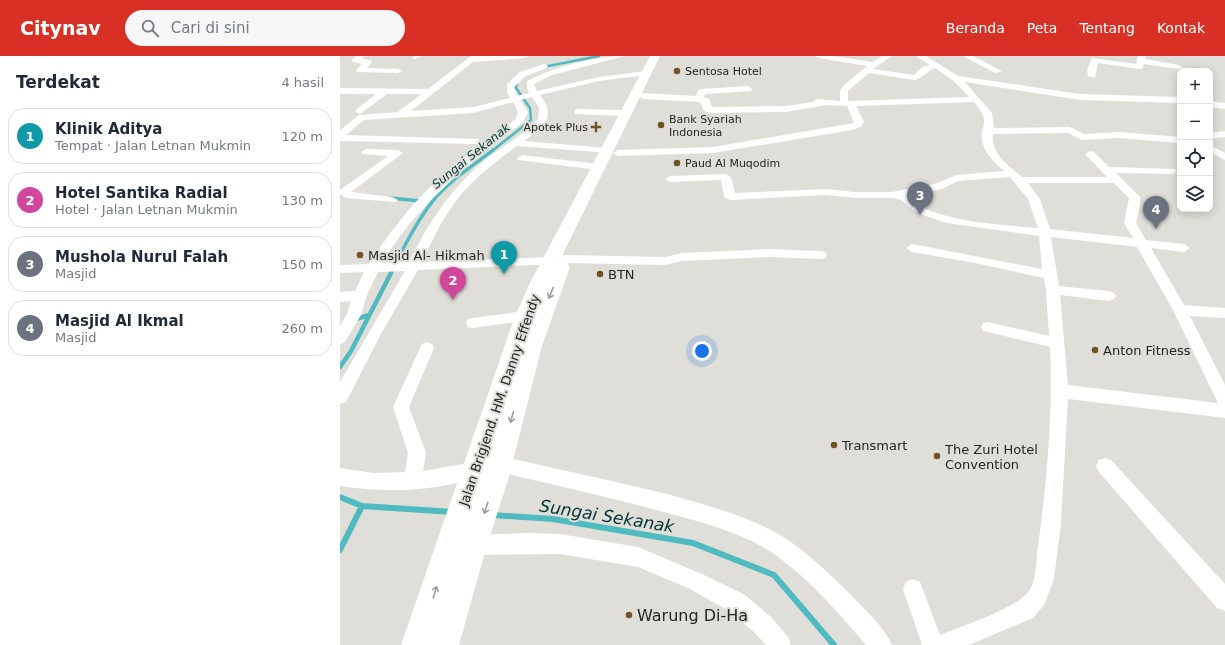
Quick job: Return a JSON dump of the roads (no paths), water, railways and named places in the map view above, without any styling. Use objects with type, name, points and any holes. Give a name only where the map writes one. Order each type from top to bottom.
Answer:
[{"type":"street","points":[[361,56],[355,61],[368,62],[359,69],[360,70],[398,71]]},
{"type":"street","points":[[342,334],[354,315],[360,295],[391,239],[417,207],[454,171],[520,120],[523,112],[515,99],[510,86],[523,74],[542,67],[587,56]]},
{"type":"street","points":[[340,397],[429,234],[455,195],[488,163],[543,120],[543,105],[533,94],[530,84],[540,76],[621,56]]},
{"type":"street","name":"Jalan Brigjend. HM. Danny Effendy","points":[[485,473],[532,346],[558,260],[644,84],[656,56]]},
{"type":"street","points":[[819,56],[915,78],[925,69],[936,65]]},
{"type":"street","points":[[522,158],[608,157],[713,150],[852,127],[858,125],[859,122],[847,104],[844,90],[870,68],[888,56]]},
{"type":"street","points":[[920,56],[955,78],[976,99],[989,115],[988,144],[990,150],[1033,197],[1044,232],[1048,275],[1053,290],[1060,391],[1051,523],[1044,579],[1038,598],[1025,610],[943,645]]},
{"type":"street","points":[[967,56],[998,71]]},
{"type":"street","points":[[399,116],[475,58],[528,57]]},
{"type":"street","points":[[1092,76],[1091,70],[1096,60],[1138,67],[1140,66],[1142,58],[1179,67]]},
{"type":"street","points":[[340,135],[362,117],[399,116],[473,110],[597,75],[644,84],[706,101],[706,107],[712,110],[779,109],[826,102]]},
{"type":"street","points":[[955,78],[1072,95],[1177,100]]},
{"type":"street","name":"Jalan Brigjend. HM. Danny Effendy","points":[[433,636],[467,542],[525,316],[538,285],[558,260],[608,157],[625,113],[644,84]]},
{"type":"street","points":[[1072,95],[1077,87]]},
{"type":"street","points":[[698,99],[701,92],[748,90]]},
{"type":"street","points":[[340,91],[432,92]]},
{"type":"street","points":[[360,111],[384,92]]},
{"type":"street","points":[[792,100],[847,104],[976,99]]},
{"type":"street","points":[[1213,104],[1225,106]]},
{"type":"street","points":[[578,112],[625,113]]},
{"type":"street","points":[[988,131],[1070,130],[1082,137],[1118,135],[1177,140]]},
{"type":"street","points":[[1213,136],[1225,134]]},
{"type":"street","points":[[340,138],[475,141]]},
{"type":"street","points":[[515,143],[608,157]]},
{"type":"street","points":[[1213,150],[1225,157]]},
{"type":"street","points":[[340,205],[347,194],[398,153],[366,152]]},
{"type":"street","points":[[1090,154],[1134,197],[1136,201],[1130,221],[1180,310],[1225,401]]},
{"type":"street","points":[[1107,170],[1171,171]]},
{"type":"street","points":[[670,179],[726,177],[730,197],[826,192],[855,195],[892,195],[938,186],[956,178],[1016,177],[1116,180]]},
{"type":"street","points":[[347,194],[392,200]]},
{"type":"street","points":[[892,195],[905,198],[917,208],[940,218],[1044,232],[1184,248]]},
{"type":"street","points":[[912,248],[976,259],[1048,275]]},
{"type":"street","points":[[340,269],[558,260],[665,261],[682,257],[769,253],[821,255]]},
{"type":"street","points":[[1053,290],[1109,296]]},
{"type":"street","points":[[340,297],[360,295]]},
{"type":"street","points":[[1180,310],[1225,313]]},
{"type":"street","points":[[473,323],[525,316]]},
{"type":"street","points":[[988,327],[1056,343]]},
{"type":"street","points":[[413,481],[418,452],[402,414],[401,406],[427,348]]},
{"type":"street","points":[[1060,391],[1225,411]]},
{"type":"street","points":[[1105,466],[1225,600]]},
{"type":"street","points":[[340,477],[382,483],[431,480],[485,473],[638,495],[722,519],[776,544],[848,607],[881,645]]},
{"type":"street","points":[[467,542],[560,544],[638,557],[689,578],[737,603],[763,625],[780,645]]},
{"type":"street","points":[[913,589],[933,645]]},
{"type":"waterway","name":"Sungai Sekanak","points":[[543,67],[599,56]]},
{"type":"waterway","name":"Sungai Sekanak","points":[[492,151],[531,120],[530,108],[516,88],[517,81]]},
{"type":"waterway","name":"Sungai Sekanak","points":[[390,274],[415,228],[438,194],[493,150]]},
{"type":"waterway","points":[[389,198],[422,201]]},
{"type":"waterway","name":"Sungai Sekanak","points":[[340,367],[351,351],[391,273]]},
{"type":"waterway","points":[[353,320],[369,315]]},
{"type":"waterway","name":"Sungai Sekanak","points":[[340,497],[362,506]]},
{"type":"waterway","points":[[340,550],[362,506]]},
{"type":"waterway","name":"Sungai Sekanak","points":[[362,506],[453,512]]},
{"type":"waterway","name":"Sungai Sekanak","points":[[492,515],[553,519],[693,543],[774,575],[834,645]]},
{"type":"place","name":"Sentosa Hotel","points":[[677,71]]},
{"type":"place","name":"Bank Syariah Indonesia","points":[[661,125]]},
{"type":"place","name":"Apotek Plus","points":[[596,127]]},
{"type":"place","name":"Paud Al Muqodim","points":[[677,163]]},
{"type":"place","name":"Mushola Nurul Falah","points":[[920,215]]},
{"type":"place","name":"Masjid Al Ikmal","points":[[1156,229]]},
{"type":"place","name":"Masjid Al- Hikmah","points":[[360,255]]},
{"type":"place","name":"Klinik Aditya","points":[[504,274]]},
{"type":"place","name":"BTN","points":[[600,274]]},
{"type":"place","name":"Hotel Santika Radial","points":[[453,300]]},
{"type":"place","name":"Anton Fitness","points":[[1095,350]]},
{"type":"place","name":"Transmart","points":[[834,445]]},
{"type":"place","name":"The Zuri Hotel Convention","points":[[937,456]]},
{"type":"place","name":"Warung Di-Ha","points":[[629,615]]}]
